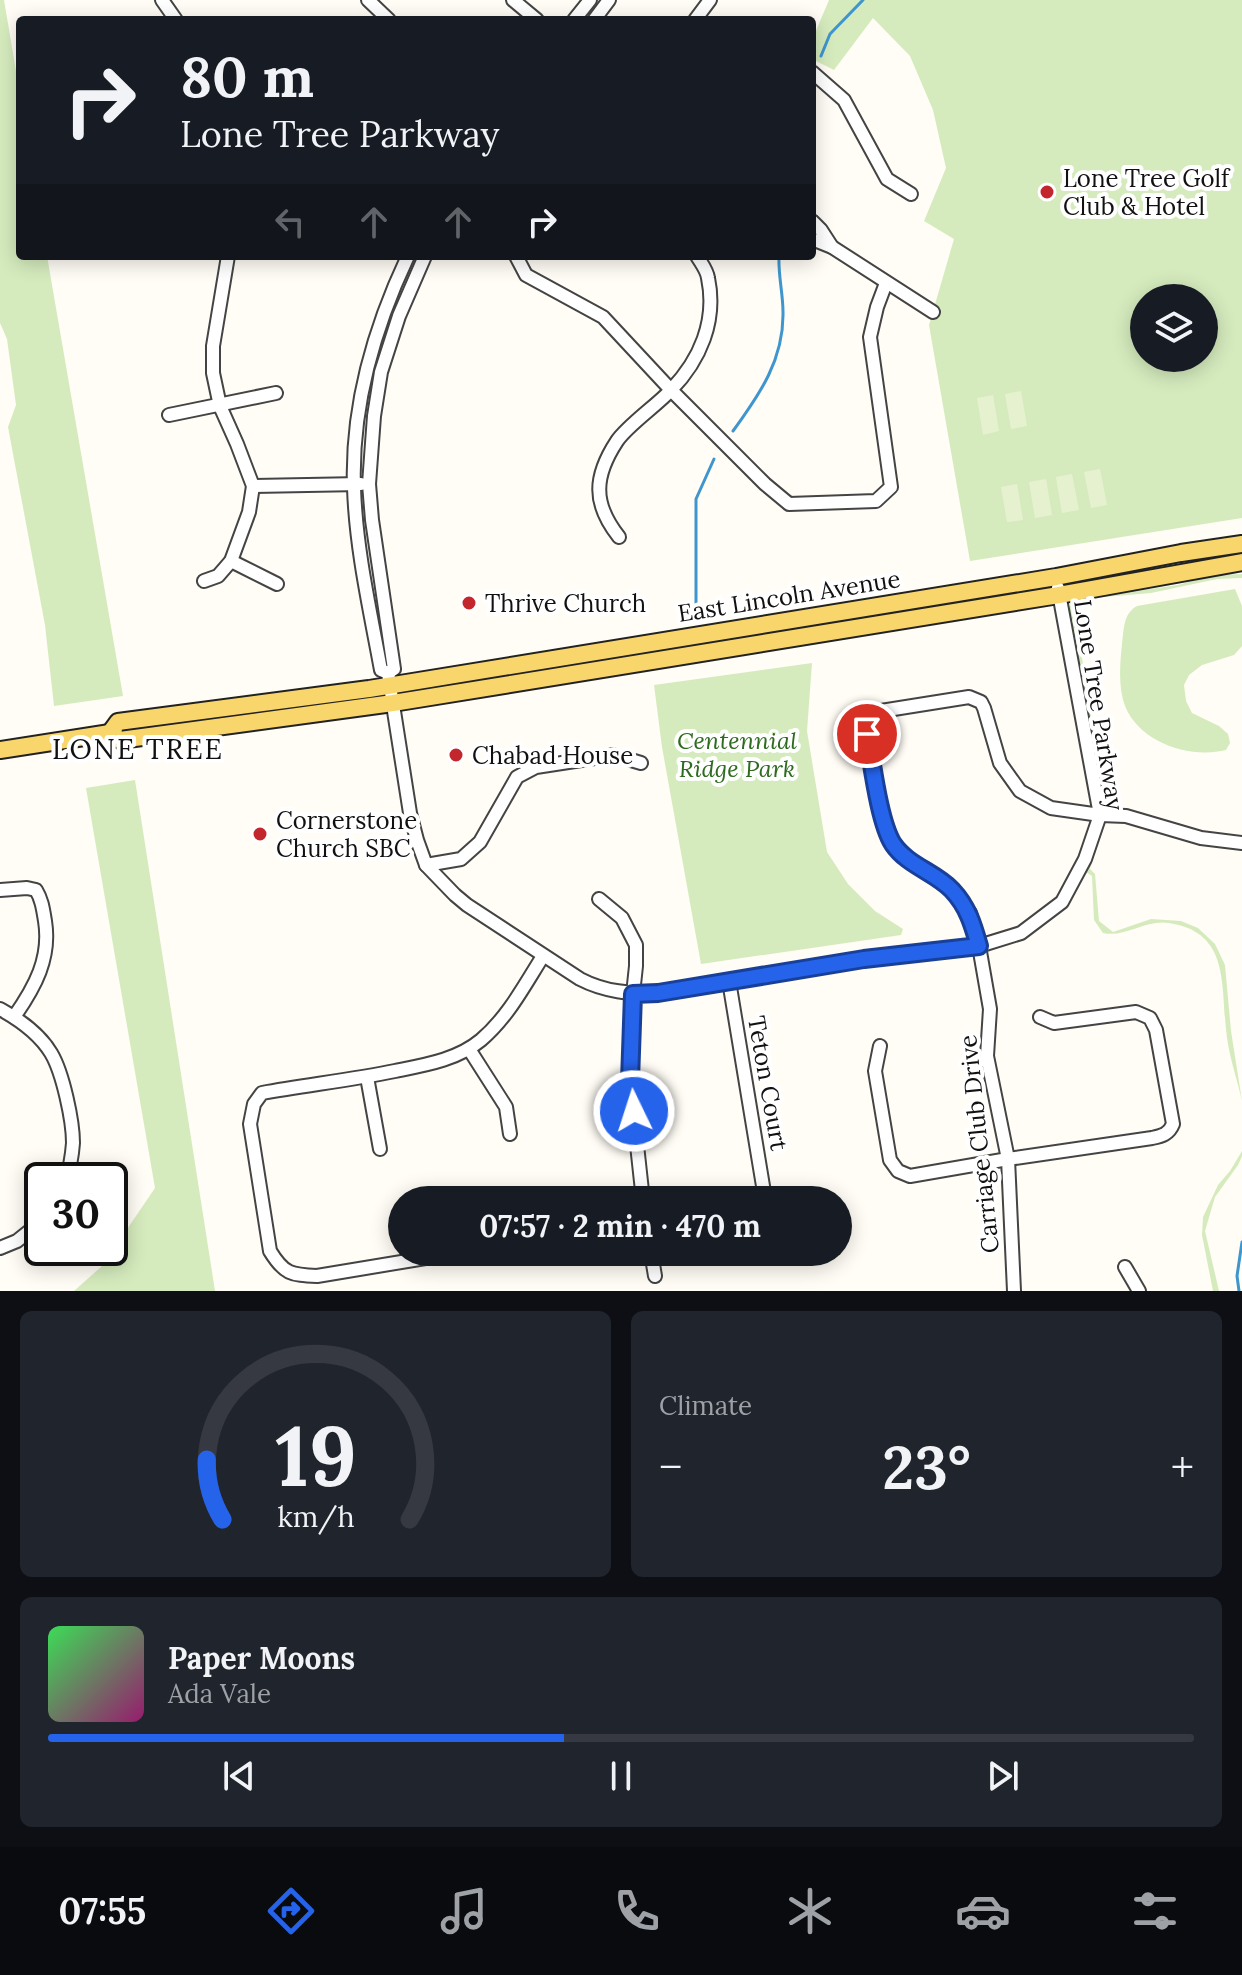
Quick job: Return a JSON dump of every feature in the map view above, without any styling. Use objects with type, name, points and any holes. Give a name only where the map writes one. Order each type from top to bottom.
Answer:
[{"type":"main road","name":"East Lincoln Avenue","points":[[390,687],[1242,544]]},
{"type":"main road","name":"East Lincoln Avenue","points":[[0,750],[110,733],[118,722],[1059,595],[1242,562]]},
{"type":"street","points":[[368,0],[385,16]]},
{"type":"street","points":[[513,0],[532,16]]},
{"type":"street","points":[[577,16],[590,0]]},
{"type":"street","points":[[816,76],[844,100],[887,179],[911,194]]},
{"type":"street","points":[[816,225],[832,247]]},
{"type":"street","points":[[816,241],[832,247],[933,312]]},
{"type":"street","points":[[204,581],[218,576],[231,561],[249,512],[253,486],[220,406],[213,373],[213,346],[227,260]]},
{"type":"street","name":"Lone Tree Parkway","points":[[406,260],[384,311],[367,369],[358,413],[354,484],[356,522],[369,606],[381,670],[390,687],[410,813],[426,865],[455,895],[543,956],[593,986],[633,994],[658,993],[864,959],[979,946],[1021,933],[1062,902],[1085,859],[1100,815],[1056,577]]},
{"type":"street","name":"Lone Tree Parkway","points":[[390,687],[394,669],[369,484],[374,416],[381,372],[399,316],[423,260]]},
{"type":"street","points":[[518,260],[526,275],[603,317],[671,390],[789,504],[876,501],[891,487],[870,337],[886,283]]},
{"type":"street","points":[[619,537],[609,524],[601,502],[599,477],[618,440],[671,390],[691,367],[701,349],[711,314],[708,276],[699,260]]},
{"type":"street","points":[[169,415],[276,393]]},
{"type":"street","points":[[253,486],[369,484]]},
{"type":"street","points":[[231,561],[277,584]]},
{"type":"street","name":"Carriage Club Drive","points":[[1014,1291],[1008,1159],[987,1056],[990,1009],[979,946],[970,913],[951,889],[912,863],[893,843],[881,812],[869,750],[867,734],[870,720],[881,711],[969,697],[976,699],[984,708],[1000,763],[1020,791],[1051,808],[1100,815]]},
{"type":"street","points":[[426,865],[461,859],[480,842],[517,777],[536,767],[614,755],[641,763]]},
{"type":"street","points":[[1100,815],[1126,816],[1201,838],[1242,843]]},
{"type":"street","points":[[0,890],[36,890],[42,899],[47,932],[43,966],[29,996],[14,1017]]},
{"type":"street","points":[[599,899],[622,918],[636,945],[630,1081],[641,1186]]},
{"type":"street","points":[[388,1264],[317,1276],[295,1275],[280,1268],[270,1251],[250,1124],[254,1104],[262,1093],[435,1063],[469,1049],[507,1014],[543,956]]},
{"type":"street","name":"Teton Court","points":[[729,981],[763,1186]]},
{"type":"street","points":[[0,1009],[28,1027],[52,1054],[59,1072],[73,1141],[72,1162]]},
{"type":"street","points":[[880,1046],[875,1071],[890,1160],[898,1171],[910,1176],[1152,1138],[1171,1130],[1173,1124],[1156,1030],[1150,1018],[1136,1012],[1054,1023],[1040,1017]]},
{"type":"street","points":[[469,1049],[506,1107],[510,1134]]},
{"type":"street","points":[[367,1077],[380,1149]]},
{"type":"street","points":[[0,1248],[24,1235]]},
{"type":"street","points":[[653,1266],[655,1276]]},
{"type":"street","points":[[1125,1267],[1139,1291]]},
{"type":"green space","points":[[0,0],[4,0],[16,71],[16,260],[48,260],[123,696],[54,706],[45,625],[8,427],[16,405],[7,339],[0,323]]},
{"type":"green space","points":[[829,0],[1242,0],[1242,518],[970,561],[929,325],[954,239],[924,221],[946,168],[933,110],[910,56],[873,18],[834,70],[816,61],[816,31]]},
{"type":"green space","points":[[1021,391],[1027,426],[1011,429],[1005,394]]},
{"type":"green space","points":[[993,395],[999,431],[983,435],[977,398]]},
{"type":"green space","points":[[1100,469],[1107,505],[1091,508],[1084,472]]},
{"type":"green space","points":[[1072,474],[1079,510],[1062,513],[1056,477]]},
{"type":"green space","points":[[1046,479],[1052,515],[1035,518],[1029,482]]},
{"type":"green space","points":[[1017,484],[1023,520],[1007,522],[1001,487]]},
{"type":"green space","points":[[1242,574],[1242,578],[1217,579],[1151,593],[1080,599],[1074,607],[1103,791],[1102,832],[1090,869],[1095,874],[1099,921],[1113,932],[1151,919],[1181,921],[1198,928],[1215,944],[1225,965],[1242,1101],[1227,1038],[1222,978],[1212,948],[1203,937],[1188,928],[1169,923],[1160,922],[1111,934],[1103,933],[1094,920],[1092,876],[1086,872],[1100,829],[1100,797],[1069,608],[1077,595],[1151,589],[1213,575]]},
{"type":"green space","points":[[1235,589],[1242,606],[1242,646],[1234,655],[1202,665],[1189,675],[1184,685],[1186,701],[1192,713],[1219,726],[1228,734],[1230,743],[1226,750],[1197,752],[1182,750],[1154,739],[1132,719],[1121,691],[1120,667],[1127,618],[1137,606]]},
{"type":"green space","name":"Centennial Ridge Park","points":[[812,663],[807,731],[827,852],[848,884],[875,911],[903,929],[901,935],[701,964],[662,747],[654,685]]},
{"type":"green space","points":[[135,780],[215,1291],[74,1291],[102,1266],[128,1266],[128,1228],[155,1188],[86,788]]},
{"type":"green space","points":[[1242,1151],[1238,1165],[1215,1197],[1205,1231],[1219,1291],[1213,1291],[1202,1235],[1203,1217],[1218,1185]]},
{"type":"waterway","points":[[821,56],[830,34],[863,0]]},
{"type":"waterway","points":[[733,431],[761,389],[775,361],[783,312],[779,260]]},
{"type":"waterway","points":[[696,605],[696,499],[714,459]]},
{"type":"waterway","points":[[1239,1291],[1237,1276],[1242,1242]]},
{"type":"place","name":"Lone Tree Golf Club & Hotel","points":[[1047,192]]},
{"type":"place","name":"Thrive Church","points":[[469,603]]},
{"type":"place","name":"Chabad House","points":[[456,755]]},
{"type":"place","name":"Cornerstone Church SBC","points":[[260,834]]},
{"type":"district","name":"LONE TREE","points":[[138,749]]},
{"type":"route","points":[[634,1111],[630,1081],[633,994],[658,993],[864,959],[979,946],[970,913],[951,889],[912,863],[893,843],[881,812],[867,734]]}]
